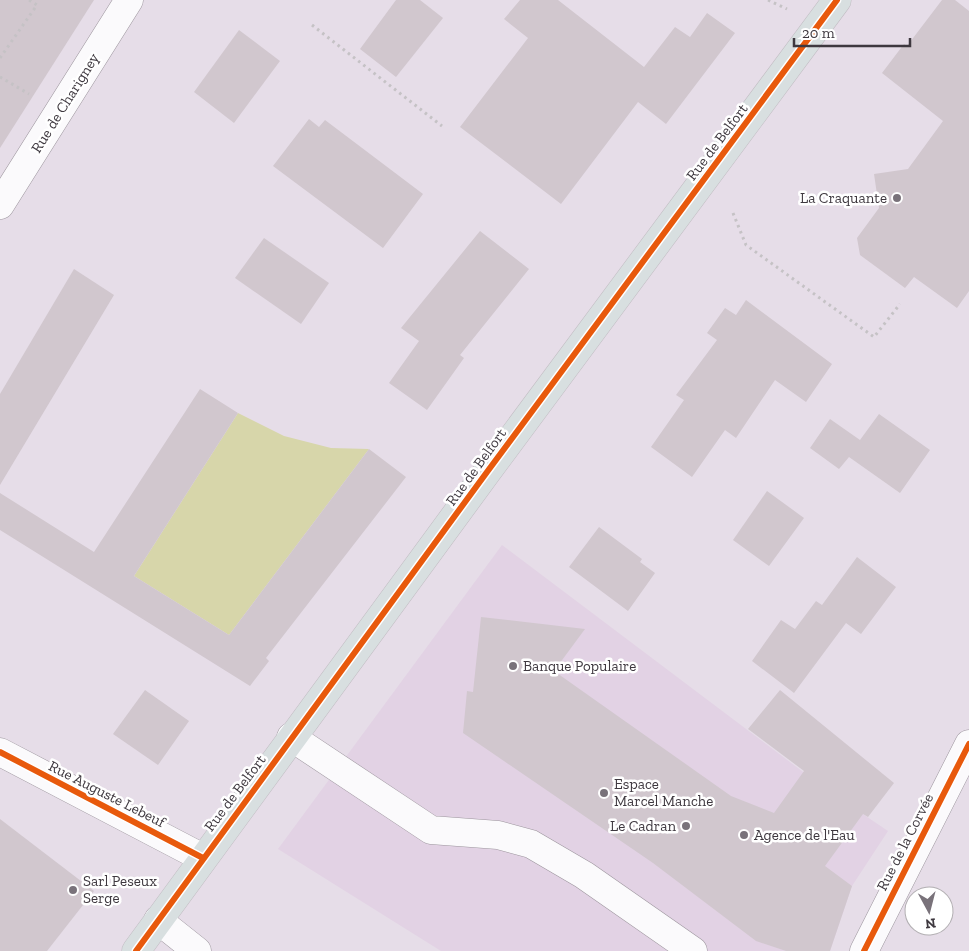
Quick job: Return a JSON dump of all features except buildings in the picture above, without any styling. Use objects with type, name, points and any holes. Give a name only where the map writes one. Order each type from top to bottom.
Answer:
[{"type":"main road","name":"Rue de Belfort","points":[[136,951],[291,737],[838,0]]},
{"type":"street","name":"Rue de Charigney","points":[[0,206],[129,0]]},
{"type":"street","points":[[291,737],[431,830],[498,835],[531,844],[584,875],[694,951]]},
{"type":"street","name":"Rue de la Corvée","points":[[869,951],[969,744]]},
{"type":"street","name":"Rue Auguste Lebeuf","points":[[0,752],[203,858]]},
{"type":"street","points":[[158,920],[198,951]]},
{"type":"path","points":[[0,58],[36,5],[29,0]]},
{"type":"path","points":[[768,0],[788,9]]},
{"type":"path","points":[[312,25],[442,126]]},
{"type":"path","points":[[733,212],[746,245],[874,337],[900,304]]},
{"type":"shaded area","points":[[502,545],[827,790],[888,831],[852,886],[830,951],[441,951],[278,849]]},
{"type":"green space","points":[[238,413],[284,436],[331,448],[369,449],[229,635],[134,576]]},
{"type":"cycle path","points":[[136,951],[487,472],[837,0]]},
{"type":"cycle path","points":[[864,951],[969,744]]},
{"type":"cycle path","points":[[0,752],[203,858]]},
{"type":"place","name":"La Craquante","points":[[897,198]]},
{"type":"place","name":"Banque Populaire","points":[[513,666]]},
{"type":"place","name":"Espace Marcel Manche","points":[[604,793]]},
{"type":"place","name":"Le Cadran","points":[[686,826]]},
{"type":"place","name":"Agence de l'Eau","points":[[744,835]]},
{"type":"place","name":"Sarl Peseux Serge","points":[[73,890]]}]
